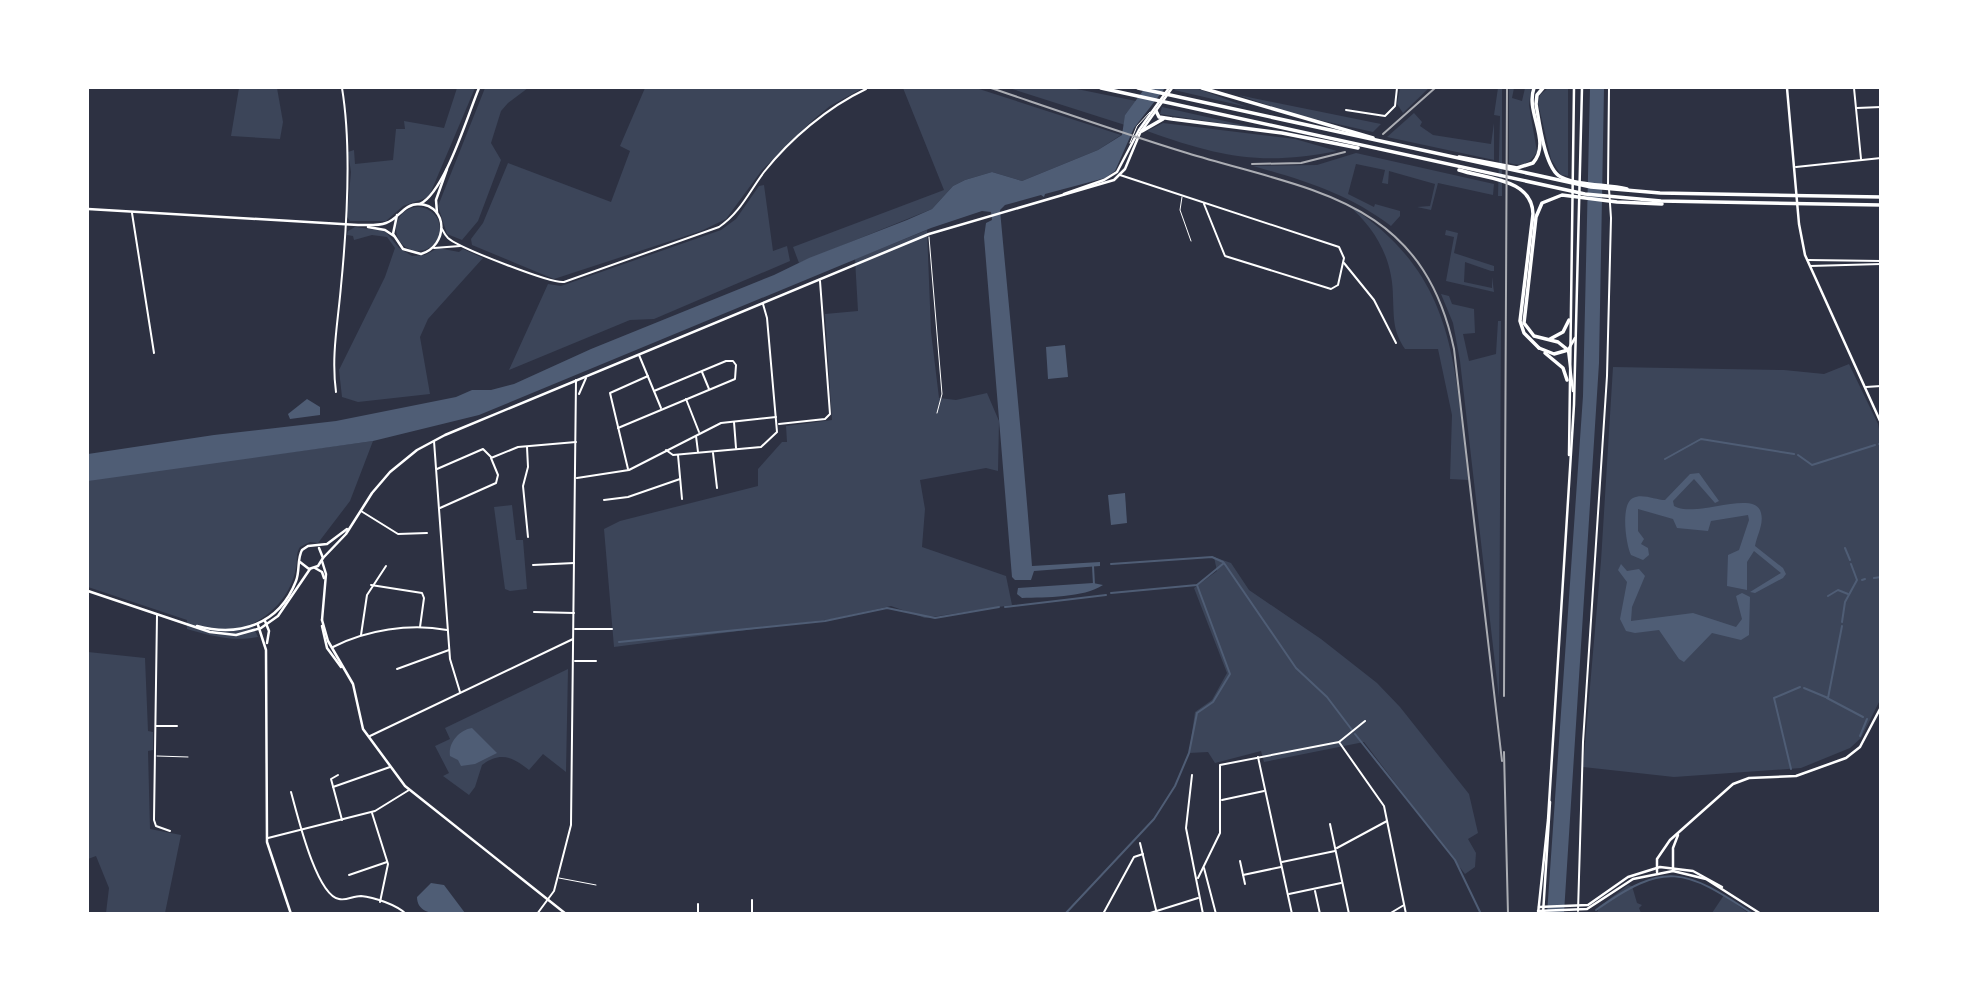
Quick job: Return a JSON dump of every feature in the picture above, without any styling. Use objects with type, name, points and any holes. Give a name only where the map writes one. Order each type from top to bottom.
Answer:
[{"type":"highway","points":[[1101,88],[1349,145]]},
{"type":"highway","points":[[1138,88],[1434,154],[1619,189],[1641,192],[1881,197]]},
{"type":"highway","points":[[1202,88],[1364,137]]},
{"type":"highway","points":[[1515,170],[1529,166],[1539,152],[1532,104],[1534,88]]},
{"type":"highway","points":[[1544,88],[1536,102],[1548,158],[1556,173],[1566,181]]},
{"type":"highway","points":[[1156,111],[1159,117],[1282,133],[1361,147],[1566,193],[1618,200],[1881,205]]},
{"type":"highway","points":[[1142,131],[1156,121],[1172,119]]},
{"type":"highway","points":[[1514,182],[1529,196],[1533,211],[1521,324],[1525,335],[1563,368],[1567,380]]},
{"type":"highway","points":[[1539,348],[1554,354],[1568,350],[1561,343],[1545,340],[1529,332],[1524,320],[1536,217],[1547,199],[1566,193]]},
{"type":"highway","points":[[1545,340],[1559,335],[1569,320]]},
{"type":"main road","points":[[397,215],[393,225],[394,236],[400,247],[421,254],[434,248],[442,229],[436,200],[451,156],[480,88]]},
{"type":"main road","points":[[1119,174],[1138,132],[1171,88]]},
{"type":"main road","points":[[88,591],[213,630],[233,633],[259,626],[288,605],[312,569],[323,559],[394,468],[434,441],[929,234],[1105,184],[1119,174],[1142,131],[1171,88]]},
{"type":"main road","points":[[1569,472],[1567,380],[1574,88]]},
{"type":"main road","points":[[1582,88],[1574,405],[1538,911],[1576,910],[1597,901],[1631,875],[1673,869],[1702,874],[1761,914]]},
{"type":"main road","points":[[1787,88],[1799,224],[1807,261],[1881,423]]},
{"type":"main road","points":[[1156,105],[1156,111]]},
{"type":"main road","points":[[88,209],[358,225],[383,224],[407,207],[431,195],[451,156]]},
{"type":"main road","points":[[417,204],[429,207],[437,214]]},
{"type":"main road","points":[[358,225],[385,230],[394,236]]},
{"type":"main road","points":[[1568,350],[1577,332]]},
{"type":"main road","points":[[1568,350],[1572,358],[1574,405]]},
{"type":"main road","points":[[291,914],[267,839],[265,623],[287,599],[302,550],[337,538],[353,521]]},
{"type":"main road","points":[[316,546],[323,559],[322,620],[330,649],[354,684],[359,721],[368,737],[409,790],[566,914]]},
{"type":"main road","points":[[300,562],[322,572],[324,585]]},
{"type":"main road","points":[[259,626],[266,650]]},
{"type":"main road","points":[[1657,870],[1658,857],[1680,832],[1737,781],[1796,776],[1851,755],[1861,744],[1881,707]]},
{"type":"main road","points":[[1545,910],[1550,828],[1549,781]]},
{"type":"main road","points":[[1673,869],[1673,848],[1680,832]]},
{"type":"street","points":[[336,392],[332,361],[341,290],[344,224],[345,116],[342,88]]},
{"type":"street","points":[[1346,110],[1385,116],[1395,106],[1397,88]]},
{"type":"street","points":[[1576,910],[1581,765],[1608,366],[1611,222],[1608,181],[1609,88]]},
{"type":"street","points":[[1754,88],[1787,88]]},
{"type":"street","points":[[1854,88],[1861,160]]},
{"type":"street","points":[[442,229],[450,239],[464,247],[559,283],[712,230],[734,215],[768,167],[820,119],[839,102],[866,89]]},
{"type":"street","points":[[1856,107],[1881,107]]},
{"type":"street","points":[[1795,167],[1881,158]]},
{"type":"street","points":[[1119,174],[1337,247],[1344,253],[1338,285],[1331,289],[1226,257],[1204,204]]},
{"type":"street","points":[[132,212],[133,234],[154,353]]},
{"type":"street","points":[[434,248],[464,247]]},
{"type":"street","points":[[1807,261],[1881,262]]},
{"type":"street","points":[[1809,266],[1881,262]]},
{"type":"street","points":[[1343,263],[1376,303],[1396,343]]},
{"type":"street","points":[[778,424],[825,419],[830,415],[820,279]]},
{"type":"street","points":[[666,450],[670,455],[678,455],[762,446],[777,432],[768,326],[763,303]]},
{"type":"street","points":[[639,354],[661,409]]},
{"type":"street","points":[[618,428],[737,376],[736,364],[730,360],[654,391]]},
{"type":"street","points":[[702,371],[709,389]]},
{"type":"street","points":[[577,399],[586,384],[586,376]]},
{"type":"street","points":[[629,470],[610,393],[648,376]]},
{"type":"street","points":[[537,914],[548,901],[559,878],[572,825],[576,380]]},
{"type":"street","points":[[1865,388],[1881,386]]},
{"type":"street","points":[[686,399],[698,434],[698,453]]},
{"type":"street","points":[[576,478],[629,470],[698,434],[733,421],[777,416]]},
{"type":"street","points":[[733,421],[736,449]]},
{"type":"street","points":[[434,441],[448,631],[453,675],[460,692]]},
{"type":"street","points":[[491,458],[527,446],[577,442]]},
{"type":"street","points":[[527,446],[529,465],[523,486],[528,537]]},
{"type":"street","points":[[437,469],[484,449],[498,475],[495,485],[438,509]]},
{"type":"street","points":[[713,452],[717,488]]},
{"type":"street","points":[[678,455],[682,499]]},
{"type":"street","points":[[604,500],[630,497],[680,479]]},
{"type":"street","points":[[360,510],[397,534],[427,533]]},
{"type":"street","points":[[433,533],[440,532]]},
{"type":"street","points":[[533,565],[575,563]]},
{"type":"street","points":[[361,636],[362,610],[371,585],[386,566]]},
{"type":"street","points":[[371,585],[422,593],[424,598],[420,628]]},
{"type":"street","points":[[534,612],[575,613]]},
{"type":"street","points":[[157,614],[155,824],[170,831]]},
{"type":"street","points":[[330,649],[361,636],[420,628],[448,631]]},
{"type":"street","points":[[574,629],[612,629]]},
{"type":"street","points":[[368,737],[574,639]]},
{"type":"street","points":[[397,669],[450,650]]},
{"type":"street","points":[[574,661],[596,661]]},
{"type":"street","points":[[1203,914],[1195,885],[1220,834],[1220,765],[1339,741],[1365,721]]},
{"type":"street","points":[[155,726],[177,726]]},
{"type":"street","points":[[1339,741],[1382,801],[1406,914]]},
{"type":"street","points":[[1258,757],[1292,914]]},
{"type":"street","points":[[333,787],[390,767]]},
{"type":"street","points":[[338,775],[331,778],[342,821]]},
{"type":"street","points":[[1192,775],[1186,826],[1198,878]]},
{"type":"street","points":[[267,839],[372,812],[393,803],[409,790]]},
{"type":"street","points":[[1220,800],[1265,791]]},
{"type":"street","points":[[291,792],[302,832],[331,895],[342,900],[362,897],[401,909],[406,914]]},
{"type":"street","points":[[372,812],[388,862],[380,902]]},
{"type":"street","points":[[1281,862],[1336,850],[1388,821]]},
{"type":"street","points":[[1331,824],[1349,914]]},
{"type":"street","points":[[1140,843],[1157,914]]},
{"type":"street","points":[[1103,914],[1133,859],[1143,854]]},
{"type":"street","points":[[1240,861],[1245,884]]},
{"type":"street","points":[[349,875],[388,862]]},
{"type":"street","points":[[1205,867],[1216,914]]},
{"type":"street","points":[[1243,875],[1282,867]]},
{"type":"street","points":[[1288,894],[1343,883]]},
{"type":"street","points":[[1315,889],[1320,914]]},
{"type":"street","points":[[1147,914],[1156,909],[1199,898]]},
{"type":"street","points":[[752,900],[752,914]]},
{"type":"street","points":[[698,904],[698,914]]},
{"type":"street","points":[[1390,914],[1405,905]]},
{"type":"lane","points":[[1182,197],[1180,209],[1191,241]]},
{"type":"lane","points":[[929,234],[942,394],[937,413]]},
{"type":"lane","points":[[155,756],[188,757]]},
{"type":"lane","points":[[559,878],[596,885]]},
{"type":"shaded area","points":[[239,88],[277,88],[283,122],[280,139],[231,136]]},
{"type":"shaded area","points":[[457,88],[475,88],[430,194],[403,206],[386,221],[350,221],[347,217],[351,172],[348,152],[354,150],[355,164],[393,160],[396,129],[405,129],[404,121],[444,128]]},
{"type":"shaded area","points":[[485,88],[528,88],[501,111],[491,143],[501,160],[478,221],[462,240],[447,234],[438,206]]},
{"type":"shaded area","points":[[645,88],[863,88],[830,106],[814,119],[762,170],[726,219],[701,231],[554,279],[472,245],[471,239],[483,223],[508,163],[611,202],[630,151],[620,146]]},
{"type":"shaded area","points":[[903,88],[976,88],[1121,135],[1098,150],[1022,181],[992,172],[965,180],[953,186],[932,209],[799,263],[793,247],[944,190]]},
{"type":"shaded area","points":[[1009,88],[1072,88],[1136,101],[1125,115],[1125,125]]},
{"type":"shaded area","points":[[1145,88],[1165,88],[1134,128],[1115,171],[1105,178],[1045,194],[1044,197],[1041,195],[1005,205],[1000,210],[1032,566],[1100,562],[1100,566],[1034,571],[1031,580],[1015,580],[1012,577],[984,237],[986,223],[992,220],[991,212],[982,211],[931,228],[479,415],[373,441],[88,481],[88,454],[214,435],[336,421],[456,397],[472,390],[491,390],[514,384],[591,349],[932,209],[953,186],[965,180],[992,172],[1022,181],[1098,150],[1122,135],[1125,115]]},
{"type":"shaded area","points":[[1196,88],[1247,107],[1174,90]]},
{"type":"shaded area","points":[[1400,88],[1429,88],[1403,113],[1397,104]]},
{"type":"shaded area","points":[[1498,88],[1502,88],[1502,196],[1498,196],[1500,116],[1494,115]]},
{"type":"shaded area","points":[[1509,88],[1514,88],[1512,98],[1522,101],[1525,88],[1531,88],[1529,105],[1537,152],[1528,162],[1518,165],[1509,163]]},
{"type":"shaded area","points":[[1548,88],[1568,88],[1568,176],[1561,175],[1551,159],[1538,103],[1540,95]]},
{"type":"shaded area","points":[[1590,88],[1604,88],[1599,363],[1564,913],[1547,914],[1583,396]]},
{"type":"shaded area","points":[[1238,95],[1381,124],[1373,132],[1297,115]]},
{"type":"shaded area","points":[[1162,107],[1265,130],[1160,114]]},
{"type":"shaded area","points":[[1414,113],[1422,122],[1420,126],[1433,135],[1491,144],[1494,123],[1494,160],[1387,137]]},
{"type":"shaded area","points":[[1163,123],[1295,139],[1337,151],[1286,158],[1219,153],[1147,131]]},
{"type":"shaded area","points":[[1356,153],[1494,184],[1493,195],[1438,183],[1431,210],[1417,207],[1430,206],[1435,184],[1389,171],[1388,184],[1382,183],[1385,170],[1356,164],[1348,194],[1374,207],[1375,204],[1400,211],[1400,216],[1391,226],[1342,197],[1253,166],[1317,165]]},
{"type":"shaded area","points":[[764,185],[773,251],[787,246],[790,261],[654,319],[630,320],[509,370],[548,284],[561,286],[721,230],[736,219],[759,186]]},
{"type":"shaded area","points":[[1347,204],[1383,232],[1411,261],[1430,292],[1444,325],[1453,360],[1469,480],[1450,479],[1452,415],[1438,349],[1405,349],[1395,325],[1392,284],[1386,258],[1374,234]]},
{"type":"shaded area","points":[[418,207],[433,214],[440,229],[433,244],[418,251],[403,244],[396,229],[403,214]]},
{"type":"shaded area","points":[[355,227],[385,231],[399,248],[412,256],[425,255],[438,248],[459,252],[463,249],[483,258],[428,319],[420,337],[430,394],[358,402],[342,397],[339,370],[385,277],[395,248],[387,237],[372,235],[354,240],[353,236],[347,235],[348,231]]},
{"type":"shaded area","points":[[927,230],[931,332],[939,398],[956,400],[987,393],[999,421],[998,471],[986,468],[920,480],[925,509],[922,547],[1006,576],[1012,605],[925,618],[891,606],[832,619],[614,647],[604,529],[620,521],[758,486],[758,469],[782,442],[787,442],[786,426],[832,420],[825,314],[858,311],[855,259]]},
{"type":"shaded area","points":[[1446,230],[1458,233],[1454,253],[1494,266],[1494,271],[1491,271],[1465,262],[1464,282],[1492,288],[1492,277],[1494,292],[1446,281],[1454,237],[1445,235]]},
{"type":"shaded area","points":[[1441,294],[1449,296],[1452,304],[1474,309],[1475,333],[1463,334],[1469,361],[1496,354],[1498,321],[1501,321],[1499,698],[1460,361],[1453,323]]},
{"type":"shaded area","points":[[1065,345],[1068,377],[1048,379],[1046,347]]},
{"type":"shaded area","points":[[1849,364],[1878,424],[1881,440],[1880,700],[1861,738],[1850,748],[1801,768],[1674,777],[1583,767],[1601,561],[1613,367],[1784,370],[1824,374]]},
{"type":"shaded area","points":[[307,399],[320,407],[320,415],[290,419],[288,414]]},
{"type":"shaded area","points":[[373,441],[350,501],[318,543],[310,542],[300,547],[294,577],[286,594],[274,608],[252,624],[258,637],[231,639],[187,629],[187,620],[88,587],[89,479]]},
{"type":"shaded area","points":[[1699,473],[1719,501],[1715,503],[1694,479],[1673,501],[1674,506],[1695,509],[1748,503],[1757,506],[1762,521],[1755,546],[1783,568],[1786,574],[1783,578],[1755,593],[1750,592],[1781,573],[1754,551],[1747,562],[1747,590],[1727,586],[1728,555],[1739,550],[1749,520],[1748,515],[1711,521],[1708,531],[1677,528],[1673,519],[1638,509],[1638,531],[1644,539],[1641,544],[1648,548],[1649,555],[1643,560],[1631,555],[1625,525],[1629,502],[1641,496],[1665,500],[1690,474]]},
{"type":"shaded area","points":[[1125,493],[1127,523],[1111,525],[1108,495]]},
{"type":"shaded area","points":[[512,505],[516,540],[523,540],[527,589],[510,591],[505,589],[494,507]]},
{"type":"shaded area","points":[[1214,557],[1231,563],[1249,590],[1321,639],[1377,683],[1400,707],[1469,794],[1478,833],[1468,839],[1476,853],[1475,867],[1465,874],[1364,742],[1264,762],[1261,751],[1215,763],[1208,752],[1189,753],[1195,712],[1212,700],[1227,673],[1194,588],[1217,571]]},
{"type":"shaded area","points":[[1621,564],[1627,571],[1639,569],[1645,576],[1632,607],[1631,621],[1693,613],[1736,627],[1742,619],[1736,596],[1742,593],[1750,597],[1749,635],[1741,640],[1712,633],[1684,662],[1659,630],[1635,633],[1626,631],[1620,619],[1627,582],[1618,570]]},
{"type":"shaded area","points":[[1093,583],[1103,585],[1064,596],[1022,598],[1017,594],[1018,588]]},
{"type":"shaded area","points":[[88,652],[145,658],[148,731],[153,732],[153,750],[148,751],[150,829],[181,835],[165,913],[106,913],[109,888],[96,856],[88,859]]},
{"type":"shaded area","points":[[568,669],[566,772],[543,754],[529,770],[512,759],[495,758],[482,765],[475,787],[469,795],[443,776],[449,773],[435,746],[450,739],[445,728]]},
{"type":"shaded area","points":[[472,728],[497,753],[475,764],[461,766],[458,760],[450,756],[451,746],[459,734]]},
{"type":"shaded area","points":[[431,883],[444,885],[465,913],[435,914],[422,909],[417,897]]},
{"type":"shaded area","points":[[1628,885],[1632,886],[1637,903],[1642,905],[1639,908],[1641,913],[1597,913],[1599,907]]},
{"type":"shaded area","points":[[1724,895],[1748,913],[1712,913]]},
{"type":"waterway","points":[[1665,459],[1701,439],[1794,454]]},
{"type":"waterway","points":[[1798,455],[1812,465],[1875,445]]},
{"type":"waterway","points":[[1845,548],[1850,560]]},
{"type":"waterway","points":[[1111,564],[1212,557],[1223,562]]},
{"type":"waterway","points":[[1111,593],[1197,585],[1224,563],[1296,668],[1327,697],[1352,730]]},
{"type":"waterway","points":[[1842,622],[1845,602],[1857,580],[1851,564]]},
{"type":"waterway","points":[[1093,566],[1094,585]]},
{"type":"waterway","points":[[1874,578],[1881,577]]},
{"type":"waterway","points":[[1065,914],[1154,819],[1175,786],[1189,753],[1197,713],[1213,702],[1230,674],[1197,585]]},
{"type":"waterway","points":[[1828,596],[1838,590],[1848,594]]},
{"type":"waterway","points":[[1005,607],[1106,595]]},
{"type":"waterway","points":[[619,642],[825,621],[887,608],[935,618],[999,607]]},
{"type":"waterway","points":[[1804,688],[1828,698],[1842,626]]},
{"type":"waterway","points":[[1791,769],[1774,698],[1800,687]]},
{"type":"waterway","points":[[1827,698],[1863,717]]},
{"type":"waterway","points":[[1860,736],[1867,719]]},
{"type":"waterway","points":[[1355,734],[1455,860],[1481,914]]},
{"type":"waterway","points":[[1596,910],[1640,883],[1674,876],[1709,887],[1753,914]]},
{"type":"railway","points":[[991,88],[1187,153],[1318,192],[1355,209],[1388,231],[1416,260],[1438,299],[1454,349],[1502,761]]},
{"type":"railway","points":[[1383,134],[1435,88]]},
{"type":"railway","points":[[1504,696],[1507,88]]},
{"type":"railway","points":[[1252,164],[1301,163],[1345,152]]},
{"type":"railway","points":[[1504,752],[1508,914]]}]
